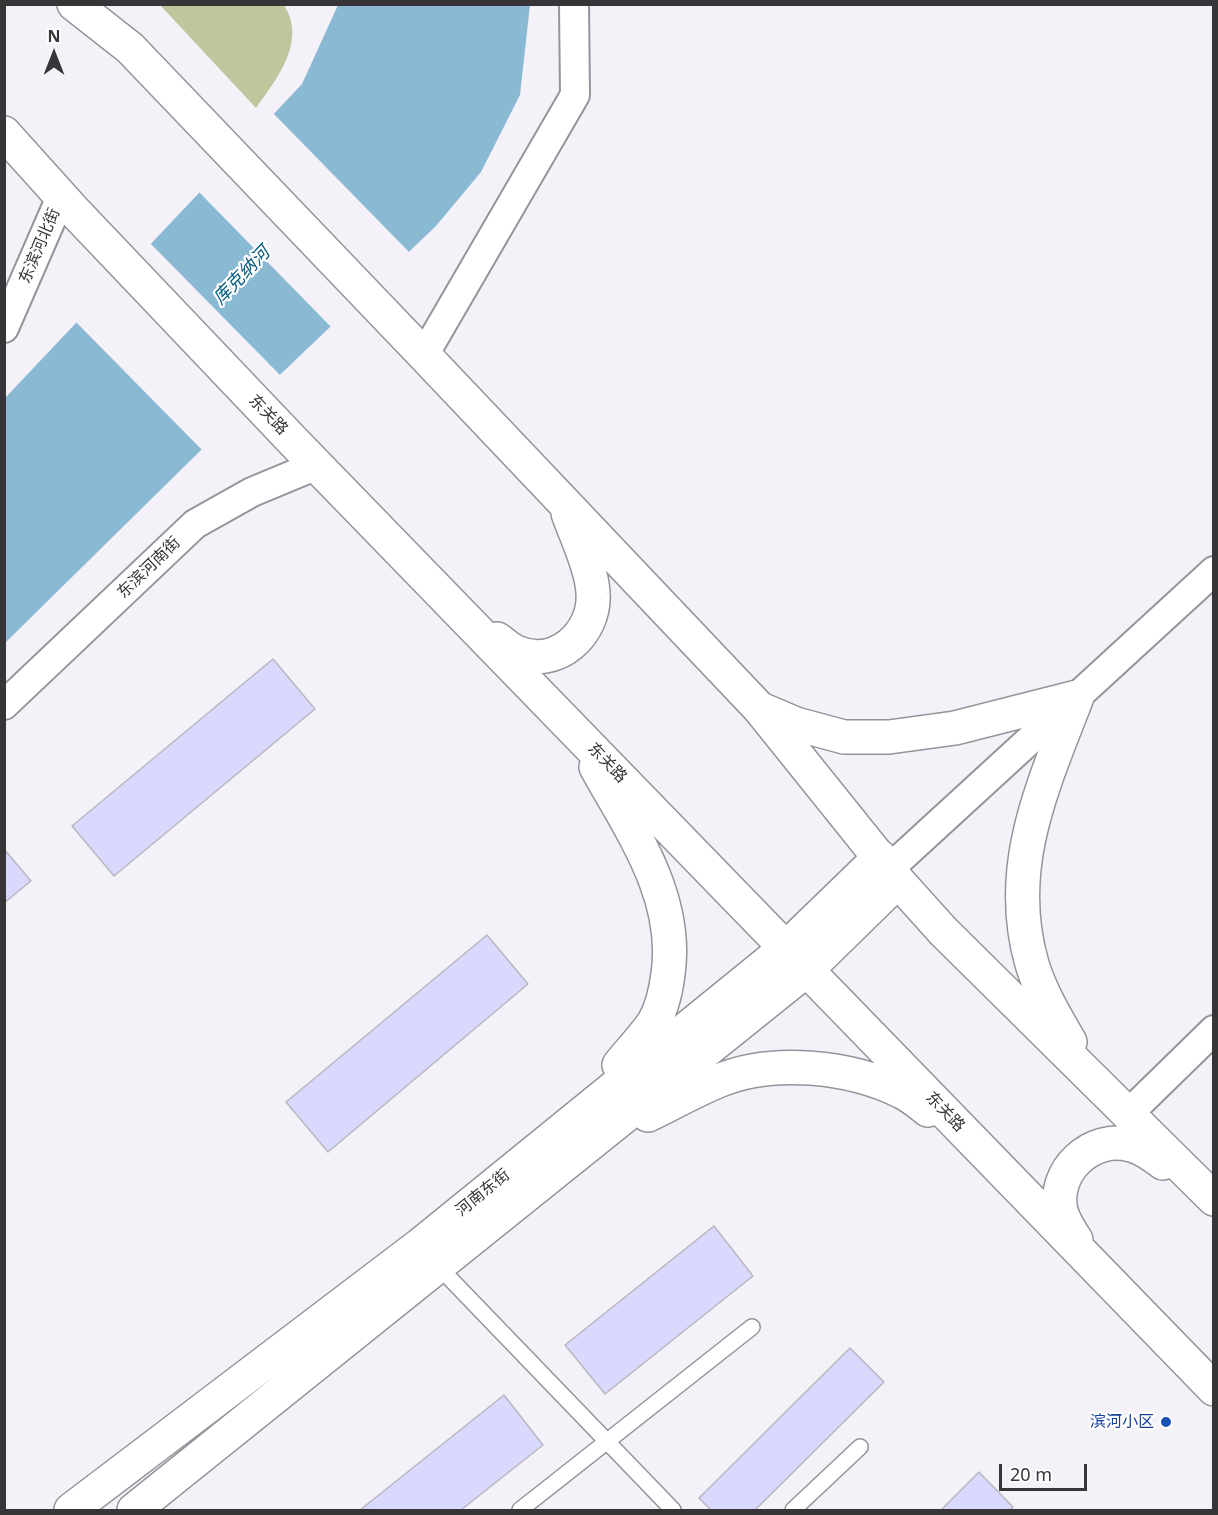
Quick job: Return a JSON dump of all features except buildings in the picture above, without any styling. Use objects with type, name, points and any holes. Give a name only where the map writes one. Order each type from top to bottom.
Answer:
[{"type":"main road","points":[[74,4],[130,48],[759,708],[889,869],[943,931],[1214,1199]]},
{"type":"main road","name":"东关路","points":[[4,133],[69,205],[316,465],[1214,1389]]},
{"type":"main road","points":[[468,620],[516,653],[534,657],[551,655],[568,647],[581,636],[594,606],[593,590],[565,504]]},
{"type":"main road","points":[[759,708],[796,724],[844,736],[889,736],[955,728],[1077,698]]},
{"type":"main road","points":[[1077,698],[1032,816],[1023,871],[1023,916],[1032,964],[1052,1011],[1088,1075]]},
{"type":"main road","points":[[577,732],[654,872],[667,915],[672,949],[666,990],[654,1022],[586,1129]]},
{"type":"main road","name":"河南东街","points":[[134,1510],[429,1256],[797,958],[889,869]]},
{"type":"main road","points":[[586,1129],[720,1080],[770,1068],[818,1068],[860,1076],[902,1092],[976,1143]]},
{"type":"main road","points":[[1093,1265],[1068,1228],[1061,1210],[1060,1191],[1066,1172],[1094,1147],[1112,1143],[1131,1144],[1149,1152],[1214,1199]]},
{"type":"main road","name":"河南东街","points":[[71,1510],[429,1256]]},
{"type":"street","points":[[424,355],[575,95],[574,4]]},
{"type":"street","name":"东滨河北街","points":[[4,328],[69,205]]},
{"type":"street","name":"东滨河南街","points":[[4,705],[195,524],[252,492],[316,465]]},
{"type":"street","points":[[889,869],[1214,571]]},
{"type":"street","points":[[1128,1114],[1214,1030]]},
{"type":"lane","points":[[429,1256],[673,1510]]},
{"type":"lane","points":[[520,1510],[752,1327]]},
{"type":"lane","points":[[793,1510],[860,1447]]},
{"type":"green space","points":[[160,5],[284,5],[290,19],[291,46],[280,72],[256,108]]},
{"type":"water","name":"库克纳河","points":[[338,5],[530,5],[520,95],[481,172],[436,226],[198,453],[5,643],[5,398],[302,84]]},
{"type":"pier","points":[[272,112],[411,254],[333,329],[197,190]]},
{"type":"pier","points":[[149,242],[282,377],[204,452],[74,320]]},
{"type":"place","name":"滨河小区","points":[[1166,1422]]}]
